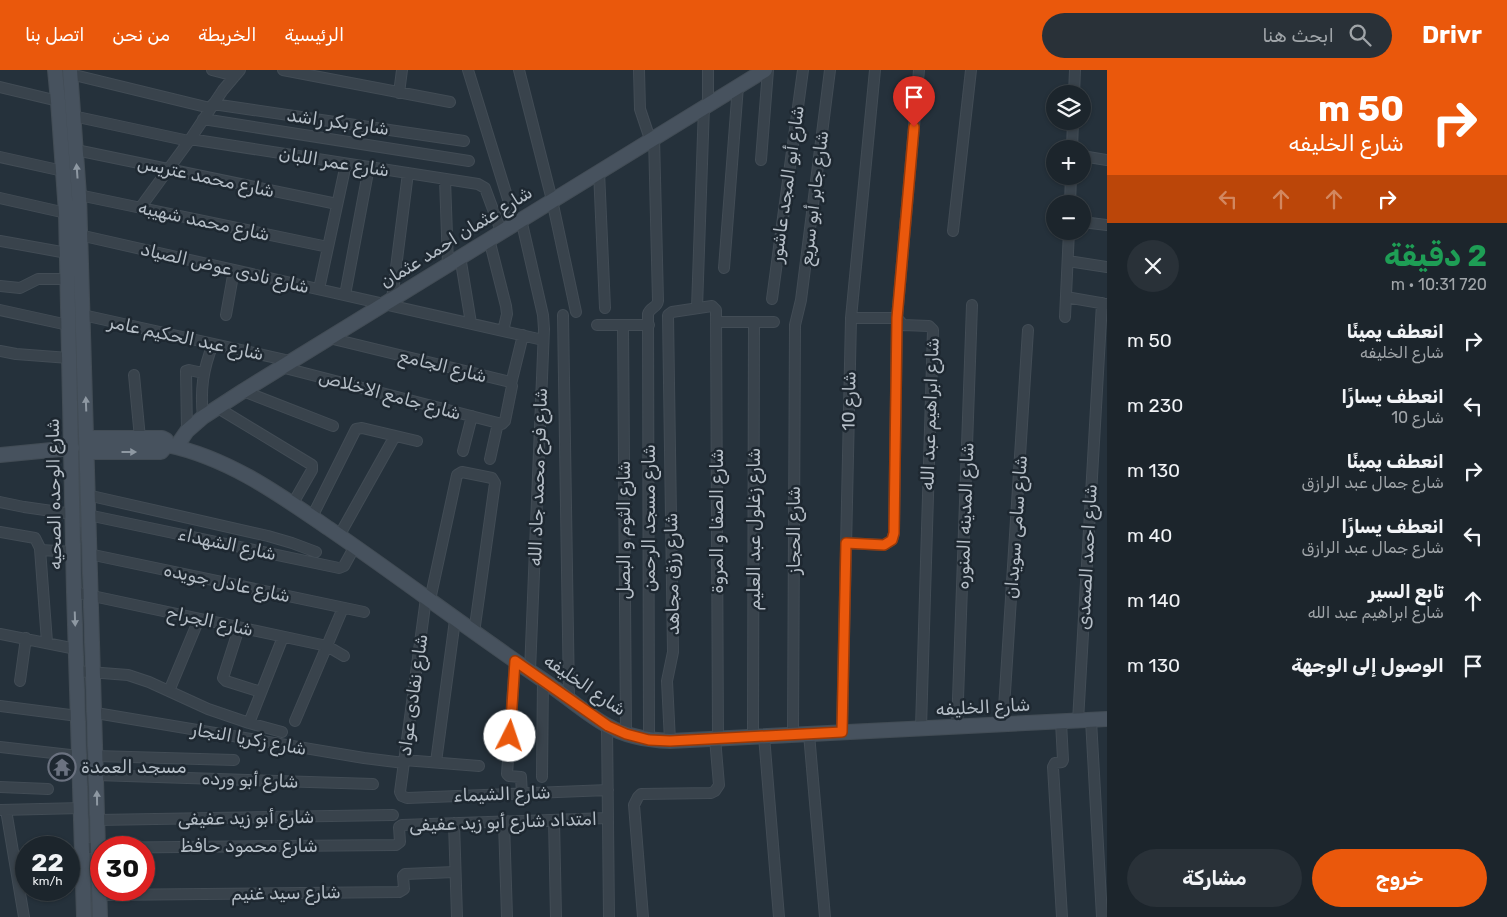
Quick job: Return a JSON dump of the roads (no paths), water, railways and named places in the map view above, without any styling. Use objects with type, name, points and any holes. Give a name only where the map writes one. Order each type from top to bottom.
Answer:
[{"type":"main road","name":"شارع الوحده الصحيه","points":[[54,70],[66,213],[73,234],[83,316],[99,836]]},
{"type":"main road","name":"شارع عثمان احمد عثمان","points":[[172,446],[203,416],[488,238],[738,86],[752,74],[766,70]]},
{"type":"main road","name":"شارع الوحده الصحيه","points":[[70,77],[79,195],[73,234],[67,253],[67,279],[82,848],[80,864]]},
{"type":"main road","points":[[57,95],[70,77]]},
{"type":"main road","name":"شارع الخليفه","points":[[87,445],[140,438],[162,438],[172,446],[205,456],[233,468],[355,546],[474,634],[543,679],[608,726],[626,734],[649,740],[670,741],[1107,720]]},
{"type":"main road","points":[[87,445],[162,452],[172,446]]},
{"type":"main road","points":[[0,455],[72,448]]},
{"type":"main road","points":[[73,512],[88,512]]},
{"type":"main road","name":"شارع الوحده الصحيه","points":[[80,892],[84,917]]},
{"type":"main road","name":"شارع الوحده الصحيه","points":[[100,901],[100,917]]},
{"type":"street","points":[[212,70],[238,73]]},
{"type":"street","points":[[283,70],[450,102]]},
{"type":"street","points":[[399,93],[402,70]]},
{"type":"street","name":"شارع فرح محمد جاد الله","points":[[468,70],[518,220],[544,314],[530,671]]},
{"type":"street","points":[[520,70],[552,200],[576,312]]},
{"type":"street","points":[[639,70],[640,109],[652,138]]},
{"type":"street","points":[[697,308],[708,70]]},
{"type":"street","points":[[761,160],[766,70]]},
{"type":"street","name":"شارع أبو المجد عاشور","points":[[772,298],[803,70]]},
{"type":"street","name":"شارع جابر أبو سريع","points":[[796,326],[801,300],[830,70]]},
{"type":"street","name":"شارع 10","points":[[842,732],[851,318],[875,70]]},
{"type":"street","points":[[846,543],[884,545],[890,542],[893,537],[897,318],[918,70]]},
{"type":"street","points":[[953,232],[970,70]]},
{"type":"street","points":[[1074,85],[1075,70]]},
{"type":"street","points":[[140,208],[190,140],[212,106],[238,73]]},
{"type":"street","name":"شارع بكر راشد","points":[[70,77],[212,106],[464,141]]},
{"type":"street","points":[[724,268],[738,86]]},
{"type":"street","points":[[0,88],[57,95]]},
{"type":"street","name":"شارع عمر اللبان","points":[[73,116],[190,140],[478,184],[485,188],[501,231]]},
{"type":"street","points":[[203,119],[469,161]]},
{"type":"street","name":"شارع مسجد الرحمن","points":[[649,740],[648,312],[657,305],[658,301],[652,138]]},
{"type":"street","name":"شارع محمد عتريس","points":[[76,150],[337,204]]},
{"type":"street","points":[[0,157],[63,171]]},
{"type":"street","points":[[1091,157],[1107,160]]},
{"type":"street","points":[[319,289],[346,164]]},
{"type":"street","points":[[345,295],[369,167]]},
{"type":"street","points":[[599,171],[605,308]]},
{"type":"street","points":[[388,301],[408,174]]},
{"type":"street","points":[[445,179],[448,264]]},
{"type":"street","name":"شارع محمد شهيبه","points":[[79,195],[328,247]]},
{"type":"street","points":[[0,198],[66,213]]},
{"type":"street","points":[[1091,223],[1107,225]]},
{"type":"street","name":"شارع نادى عوض الصياد","points":[[73,234],[345,295],[388,301],[543,340]]},
{"type":"street","points":[[488,238],[506,306],[503,331]]},
{"type":"street","points":[[1066,317],[1069,240]]},
{"type":"street","points":[[0,241],[67,253]]},
{"type":"street","points":[[460,256],[471,323]]},
{"type":"street","points":[[1068,261],[1107,267]]},
{"type":"street","points":[[226,315],[234,270]]},
{"type":"street","points":[[0,286],[20,288],[38,279],[67,279]]},
{"type":"street","points":[[1066,297],[1104,303]]},
{"type":"street","name":"شارع احمد الصمدى","points":[[1102,917],[1084,721],[1104,303]]},
{"type":"street","name":"شارع المدينه المنوره","points":[[957,727],[972,305]]},
{"type":"street","name":"شارع الصفا و المروة","points":[[643,917],[635,801],[641,794],[711,793],[719,785],[717,738],[716,310],[715,307],[697,308]]},
{"type":"street","name":"شارع رزق مجاهد","points":[[670,741],[667,681],[673,652],[669,316],[672,312],[697,308]]},
{"type":"street","points":[[0,310],[68,325]]},
{"type":"street","name":"شارع عبد الحكيم عامر","points":[[83,316],[213,344],[286,364]]},
{"type":"street","points":[[564,316],[569,698]]},
{"type":"street","points":[[851,318],[897,318]]},
{"type":"street","name":"شارع ابراهيم عبد الله","points":[[897,318],[904,325],[929,326],[933,330],[921,728]]},
{"type":"street","points":[[716,322],[774,322]]},
{"type":"street","name":"شارع زغلول عبد العليم","points":[[754,322],[759,736],[779,917]]},
{"type":"street","name":"شارع الثوم و البصل","points":[[623,325],[626,734]]},
{"type":"street","points":[[597,326],[649,325]]},
{"type":"street","name":"شارع الحجاز","points":[[793,735],[796,326]]},
{"type":"street","name":"شارع سامى سويدان","points":[[1003,724],[1028,330]]},
{"type":"street","points":[[511,384],[523,335]]},
{"type":"street","name":"شارع الجامع","points":[[329,338],[511,384],[505,421],[502,424],[498,424]]},
{"type":"street","points":[[203,416],[201,400],[203,373],[213,344]]},
{"type":"street","points":[[0,351],[69,358]]},
{"type":"street","name":"شارع جامع الاخلاص","points":[[286,364],[498,424]]},
{"type":"street","points":[[187,431],[186,371],[203,373]]},
{"type":"street","points":[[134,375],[140,438]]},
{"type":"street","points":[[243,391],[333,426]]},
{"type":"street","points":[[218,408],[312,465],[312,470],[292,505]]},
{"type":"street","points":[[464,451],[472,416]]},
{"type":"street","points":[[490,459],[498,424]]},
{"type":"street","points":[[312,517],[358,428],[417,441]]},
{"type":"street","points":[[339,536],[395,436]]},
{"type":"street","name":"شارع نفادى عواد","points":[[400,792],[428,599],[458,475],[462,472],[490,477],[495,482],[474,634]]},
{"type":"street","points":[[87,496],[268,536],[292,542],[316,552]]},
{"type":"street","points":[[0,502],[24,507],[73,512]]},
{"type":"street","name":"شارع الشهداء","points":[[88,512],[339,568],[344,566],[355,546]]},
{"type":"street","points":[[0,532],[35,538],[40,549],[47,642]]},
{"type":"street","points":[[40,549],[74,552]]},
{"type":"street","name":"شارع عادل جويده","points":[[89,554],[364,612]]},
{"type":"street","name":"شارع الجراح","points":[[74,592],[327,646],[344,656]]},
{"type":"street","points":[[295,721],[343,608]]},
{"type":"street","points":[[170,692],[198,619]]},
{"type":"street","points":[[436,762],[455,620]]},
{"type":"street","points":[[239,628],[223,678],[226,681],[261,692]]},
{"type":"street","points":[[0,634],[76,649]]},
{"type":"street","points":[[249,723],[283,637]]},
{"type":"street","points":[[20,681],[26,638]]},
{"type":"street","points":[[515,661],[508,774],[509,776],[521,777],[522,794]]},
{"type":"street","points":[[76,671],[128,675],[150,682],[208,709],[282,732]]},
{"type":"street","points":[[542,777],[543,679]]},
{"type":"street","points":[[0,706],[78,716]]},
{"type":"street","name":"شارع زكريا النجار","points":[[96,713],[364,758],[480,766]]},
{"type":"street","points":[[1061,722],[1063,760],[1055,764],[1054,767],[1062,917]]},
{"type":"street","points":[[608,726],[609,917]]},
{"type":"street","points":[[809,734],[825,917]]},
{"type":"street","points":[[0,747],[79,756]]},
{"type":"street","points":[[96,756],[234,760]]},
{"type":"street","name":"شارع أبو ورده","points":[[96,775],[373,784]]},
{"type":"street","points":[[0,787],[48,790]]},
{"type":"street","name":"شارع الشيماء","points":[[400,792],[402,796],[407,798],[608,790]]},
{"type":"street","points":[[24,917],[3,810],[81,808]]},
{"type":"street","name":"شارع أبو زيد عفيفى","points":[[98,820],[393,815]]},
{"type":"street","name":"امتداد شارع أبو زيد عفيفى","points":[[399,827],[402,825],[608,818]]},
{"type":"street","points":[[554,820],[556,917]]},
{"type":"street","points":[[504,822],[506,917]]},
{"type":"street","points":[[454,823],[457,917]]},
{"type":"street","name":"شارع محمود حافظ","points":[[155,847],[396,845],[400,841],[399,827]]},
{"type":"street","name":"شارع محمود حافظ","points":[[82,848],[90,848]]},
{"type":"street","name":"شارع سيد غنيم","points":[[155,891],[399,892],[404,889],[403,876],[405,874],[455,872]]},
{"type":"place","name":"مسجد العمدة","points":[[62,767]]}]
